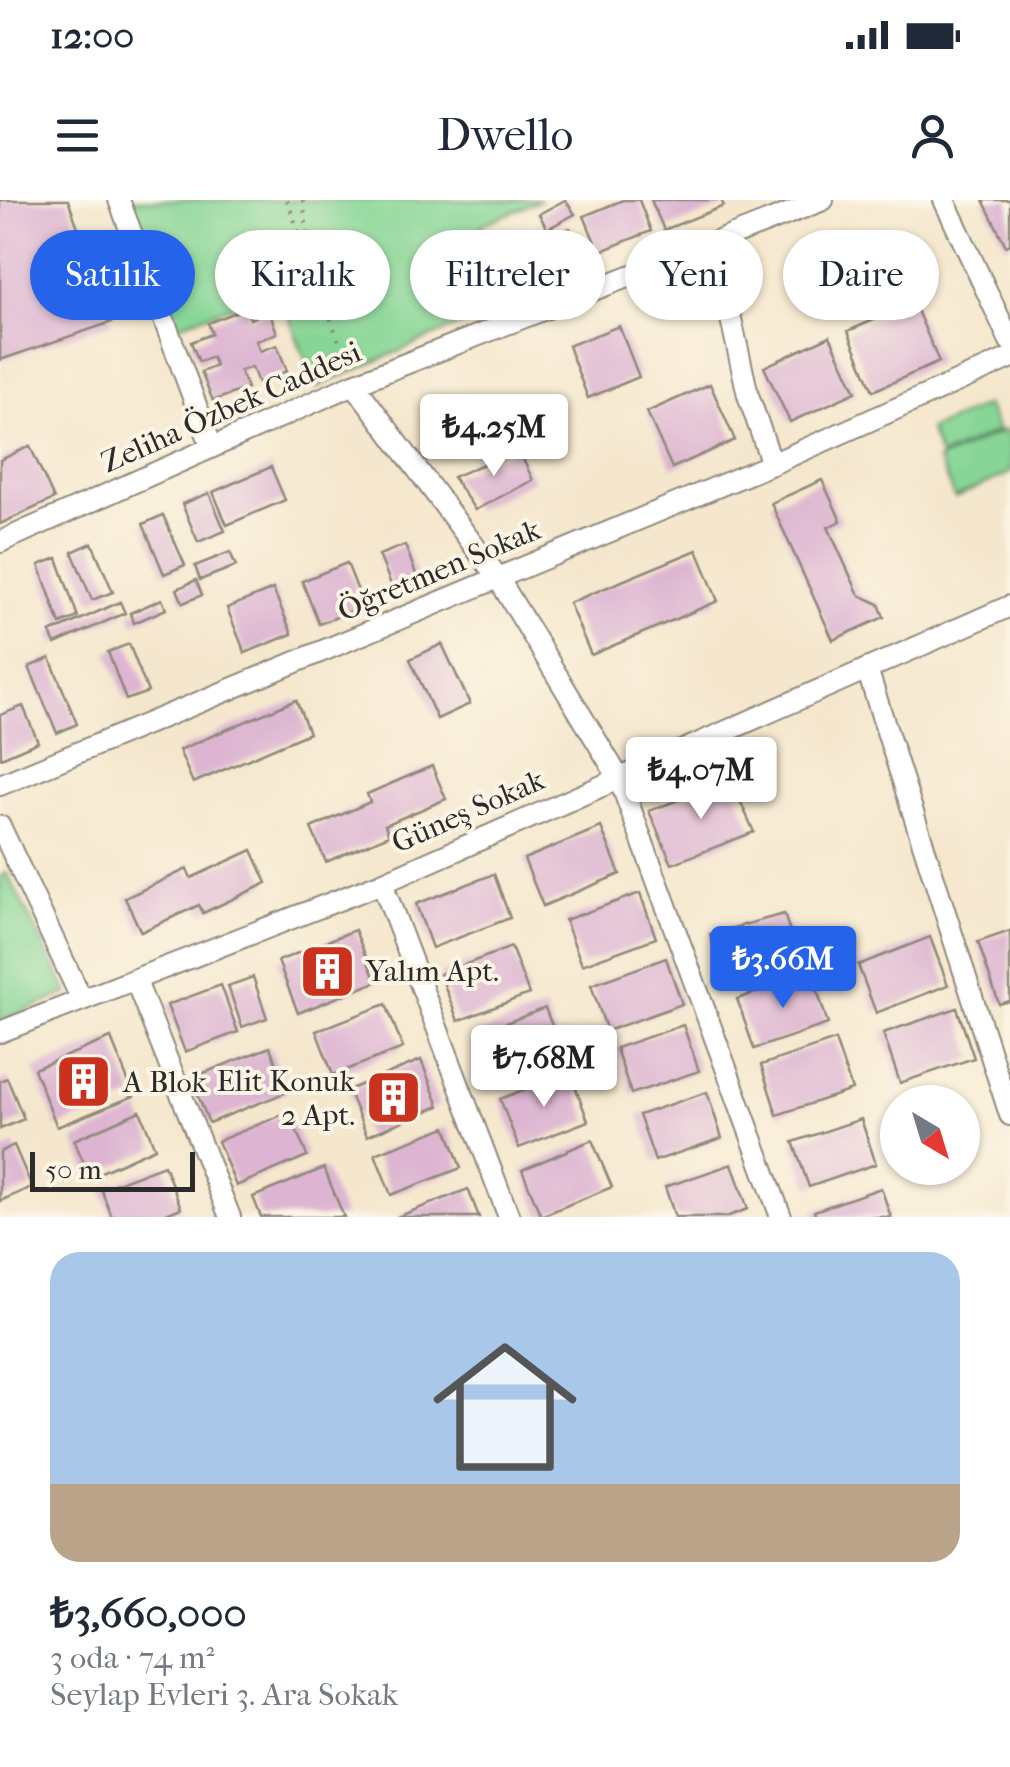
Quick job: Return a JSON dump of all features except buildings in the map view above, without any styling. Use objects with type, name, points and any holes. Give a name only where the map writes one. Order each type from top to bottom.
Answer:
[{"type":"street","points":[[118,200],[211,446]]},
{"type":"street","name":"Zeliha Özbek Caddesi","points":[[748,230],[822,200]]},
{"type":"street","points":[[944,200],[1010,341]]},
{"type":"street","name":"Zeliha Özbek Caddesi","points":[[0,542],[354,384],[625,279]]},
{"type":"street","points":[[731,320],[748,394],[772,464]]},
{"type":"street","name":"Öğretmen Sokak","points":[[0,785],[772,464],[1010,358]]},
{"type":"street","points":[[354,384],[498,578],[619,778],[782,1217]]},
{"type":"street","name":"Güneş Sokak","points":[[0,1032],[382,883],[1010,606]]},
{"type":"street","points":[[867,669],[1010,1115]]},
{"type":"street","points":[[0,826],[82,1000]]},
{"type":"street","points":[[382,883],[509,1217]]},
{"type":"street","points":[[135,978],[230,1217]]},
{"type":"path","points":[[286,200],[297,230]]},
{"type":"path","points":[[303,200],[307,230]]},
{"type":"path","points":[[331,320],[354,384]]},
{"type":"green space","points":[[130,200],[541,200],[481,225],[483,230],[410,230],[410,320],[472,320],[316,387],[290,320],[390,320],[390,230],[215,230],[215,312],[195,319],[195,230],[141,230]]},
{"type":"green space","points":[[986,405],[998,431],[940,457],[929,430]]},
{"type":"green space","points":[[1005,430],[1010,442],[1010,473],[955,498],[938,460]]},
{"type":"green space","points":[[7,873],[68,993],[0,1021],[0,876]]},
{"type":"place","name":"Yalım Apt.","points":[[327,971]]},
{"type":"place","name":"A Blok","points":[[84,1082]]},
{"type":"place","name":"Elit Konuk 2 Apt.","points":[[394,1098]]}]
